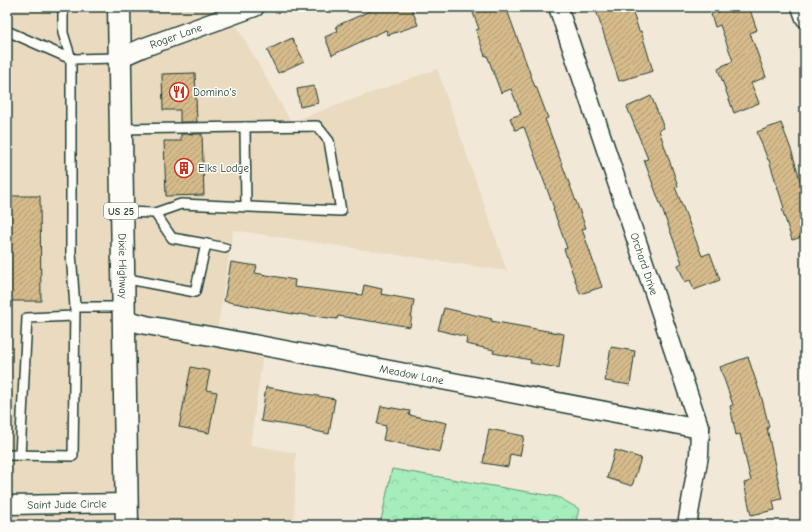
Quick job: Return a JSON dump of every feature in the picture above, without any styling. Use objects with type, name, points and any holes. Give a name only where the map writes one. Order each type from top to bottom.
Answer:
[{"type":"main road","name":"Dixie Highway","points":[[119,7],[127,525]]},
{"type":"street","name":"Roger Lane","points":[[119,58],[142,48],[255,7]]},
{"type":"street","name":"Orchard Drive","points":[[558,7],[700,429],[700,455],[687,525]]},
{"type":"street","points":[[801,7],[805,18]]},
{"type":"street","name":"Meadow Lane","points":[[123,313],[146,325],[700,429]]},
{"type":"street","name":"Saint Jude Circle","points":[[7,505],[126,503]]},
{"type":"lane","points":[[7,455],[73,456],[75,312],[71,253],[71,59],[63,33],[63,7]]},
{"type":"lane","points":[[7,31],[71,59],[119,58]]},
{"type":"lane","points":[[120,129],[317,126],[329,141],[340,211],[181,204],[155,213],[122,212]]},
{"type":"lane","points":[[245,127],[246,207]]},
{"type":"lane","points":[[155,213],[172,238],[225,248]]},
{"type":"lane","points":[[123,278],[195,292],[206,244]]},
{"type":"lane","points":[[20,455],[27,318],[75,312],[123,313]]},
{"type":"shaded area","points":[[7,7],[255,7],[231,16],[291,122],[437,69],[507,271],[233,230],[216,337],[264,346],[250,445],[296,453],[294,525],[7,525]]},
{"type":"green space","points":[[392,469],[558,497],[579,509],[575,525],[380,525]]},
{"type":"building","points":[[379,7],[411,7],[418,25],[388,35],[386,30],[332,55],[325,37],[338,31],[336,26]]},
{"type":"building","points":[[471,7],[506,7],[548,118],[545,119],[586,228],[582,229],[602,287],[580,294],[564,249],[567,248],[553,209],[554,208],[524,127],[515,130],[510,118],[521,114],[511,89],[501,93],[487,55],[485,56],[476,30],[479,29]]},
{"type":"building","points":[[595,7],[631,7],[639,31],[641,31],[653,71],[619,81]]},
{"type":"building","points":[[732,7],[749,7],[757,30],[750,33],[766,77],[751,83],[759,103],[734,113],[718,69],[733,61],[720,25],[715,27],[711,14]]},
{"type":"building","points":[[292,38],[304,61],[278,73],[267,50]]},
{"type":"building","name":"Domino's","points":[[195,73],[197,122],[180,122],[180,110],[163,110],[162,74]]},
{"type":"building","points":[[314,86],[318,103],[300,107],[297,89]]},
{"type":"building","points":[[651,96],[664,128],[659,130],[678,186],[675,187],[702,256],[710,253],[720,280],[694,290],[690,280],[685,282],[678,265],[682,263],[644,160],[648,159],[627,107]]},
{"type":"building","points":[[781,123],[792,152],[805,197],[805,236],[792,240],[769,160],[757,132]]},
{"type":"building","name":"Elks Lodge","points":[[181,134],[202,134],[204,195],[166,196],[164,141],[181,141]]},
{"type":"building","points":[[7,196],[40,196],[41,301],[7,301]]},
{"type":"building","points":[[231,262],[257,266],[255,273],[295,280],[294,287],[362,295],[364,285],[382,289],[381,294],[414,300],[410,327],[338,316],[337,319],[298,315],[224,301]]},
{"type":"building","points":[[444,308],[492,319],[491,321],[564,334],[559,368],[530,363],[531,360],[493,353],[494,350],[466,344],[467,337],[438,330]]},
{"type":"building","points":[[611,347],[635,351],[630,385],[605,381]]},
{"type":"building","points":[[748,357],[762,399],[769,427],[767,428],[782,499],[773,501],[775,510],[751,515],[744,483],[751,481],[740,434],[736,435],[730,406],[733,405],[720,367]]},
{"type":"building","points":[[191,367],[210,371],[206,390],[217,392],[209,433],[179,427]]},
{"type":"building","points":[[266,387],[335,399],[329,434],[306,428],[261,421]]},
{"type":"building","points":[[381,406],[410,411],[409,415],[447,423],[440,452],[383,440],[386,426],[377,424]]},
{"type":"building","points":[[489,429],[524,436],[520,456],[510,454],[508,467],[483,463]]},
{"type":"building","points":[[615,450],[641,458],[632,486],[607,478]]},
{"type":"place","name":"Domino's","points":[[179,92]]},
{"type":"place","name":"Elks Lodge","points":[[184,168]]}]
